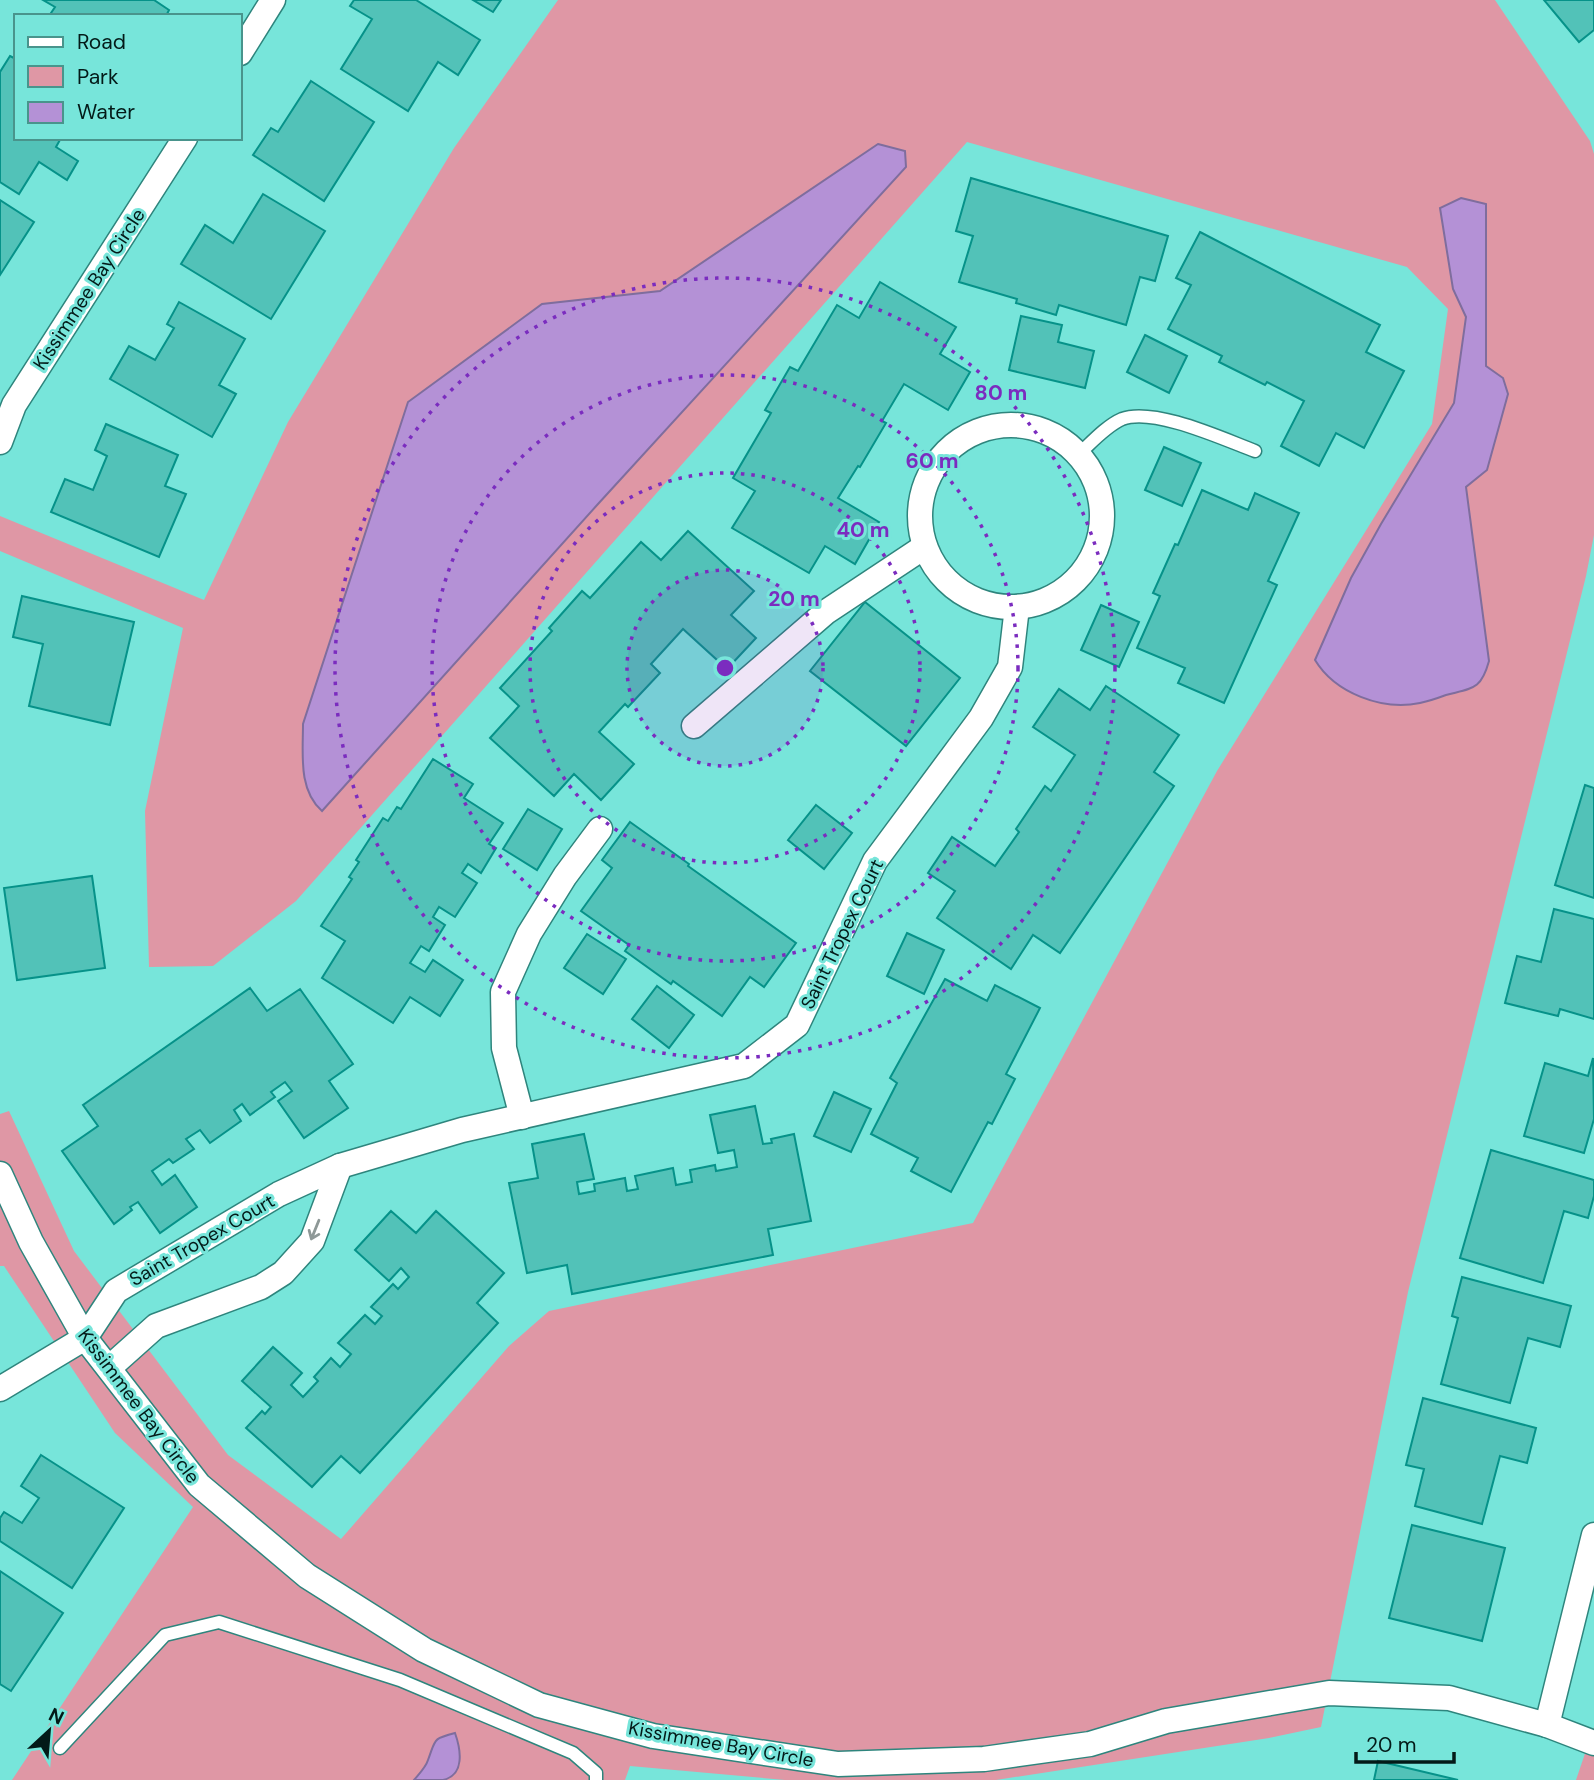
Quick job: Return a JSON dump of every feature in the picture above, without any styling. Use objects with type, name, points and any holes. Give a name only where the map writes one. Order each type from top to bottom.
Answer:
[{"type":"street","points":[[242,50],[274,0]]},
{"type":"street","name":"Kissimmee Bay Circle","points":[[0,442],[14,405],[184,140]]},
{"type":"street","points":[[1024,425],[1054,435],[1079,454],[1095,479],[1103,508],[1101,537],[1090,564],[1071,586],[1045,601],[1017,607],[987,604],[960,593],[939,573],[924,547],[919,516],[924,485],[939,457],[963,437],[992,426],[1024,425]]},
{"type":"street","points":[[694,726],[826,612],[924,547]]},
{"type":"street","name":"Saint Tropex Court","points":[[85,1338],[116,1291],[279,1194],[340,1167],[462,1130],[744,1066],[797,1025],[875,861],[981,718],[1010,667],[1017,607]]},
{"type":"street","points":[[522,1116],[504,1048],[503,992],[529,934],[565,876],[600,830]]},
{"type":"street","points":[[109,1368],[156,1326],[261,1287],[284,1273],[312,1241],[340,1167]]},
{"type":"street","name":"Kissimmee Bay Circle","points":[[0,1174],[31,1242],[85,1338],[200,1485],[307,1576],[424,1650],[539,1705],[653,1737],[837,1772],[984,1759],[1077,1746],[1166,1721],[1329,1693],[1449,1698],[1547,1726],[1594,1743]]},
{"type":"street","points":[[0,1389],[85,1338]]},
{"type":"street","points":[[1547,1726],[1594,1535]]},
{"type":"lane","points":[[1079,454],[1122,419],[1134,417],[1165,419],[1255,451]]},
{"type":"lane","points":[[60,1748],[164,1636],[219,1622],[413,1685],[573,1753],[596,1773],[596,1780]]},
{"type":"green space","points":[[558,0],[1495,0],[1590,141],[1594,154],[1594,535],[1408,1292],[1321,1727],[1269,1738],[996,1780],[785,1780],[630,1766],[625,1780],[12,1780],[193,1507],[115,1433],[4,1266],[0,1266],[0,1114],[9,1111],[74,1251],[228,1455],[341,1539],[509,1346],[549,1311],[973,1223],[1217,771],[1432,424],[1448,309],[1407,267],[967,142],[296,901],[213,966],[149,967],[145,811],[183,628],[0,551],[0,516],[204,600],[288,422],[454,148]]},
{"type":"green space","points":[[1594,1727],[1594,1780],[1576,1780]]},
{"type":"water","points":[[878,144],[905,151],[906,167],[322,811],[314,802],[305,782],[303,724],[408,402],[542,304],[660,291]]},
{"type":"water","points":[[1461,198],[1486,204],[1486,366],[1503,378],[1508,394],[1487,470],[1466,487],[1489,661],[1483,678],[1469,689],[1420,703],[1405,705],[1375,702],[1334,682],[1315,660],[1351,578],[1454,403],[1466,317],[1453,289],[1440,208]]},
{"type":"water","points":[[455,1733],[460,1761],[455,1773],[443,1780],[414,1780],[426,1765],[436,1741]]},
{"type":"building","points":[[43,0],[154,0],[169,10],[167,14],[50,14],[55,7]]},
{"type":"building","points":[[354,0],[416,0],[480,40],[458,75],[438,62],[408,111],[341,69],[372,19],[350,6]]},
{"type":"building","points":[[473,0],[501,0],[493,12]]},
{"type":"building","points":[[1544,0],[1594,0],[1594,30],[1579,42]]},
{"type":"building","points":[[10,56],[14,58],[14,140],[60,140],[56,147],[78,161],[67,180],[39,162],[19,194],[0,182],[0,72]]},
{"type":"building","points":[[311,81],[374,122],[324,201],[253,155],[271,128],[278,132]]},
{"type":"building","points":[[971,178],[1168,236],[1155,281],[1140,277],[1126,325],[1059,305],[1056,315],[1016,303],[1017,299],[959,282],[973,236],[956,231]]},
{"type":"building","points":[[263,194],[325,231],[271,319],[181,264],[205,225],[233,243]]},
{"type":"building","points":[[0,200],[34,222],[0,275]]},
{"type":"building","points":[[1200,232],[1380,325],[1366,352],[1404,371],[1364,448],[1336,433],[1319,466],[1281,446],[1304,401],[1219,362],[1222,356],[1168,329],[1191,285],[1176,278]]},
{"type":"building","points":[[880,282],[956,327],[940,354],[970,372],[948,410],[904,384],[882,421],[886,423],[838,498],[879,522],[855,564],[825,546],[809,573],[732,528],[755,491],[733,478],[771,413],[765,410],[790,367],[798,371],[837,305],[859,318]]},
{"type":"building","points":[[179,302],[245,339],[219,385],[236,394],[212,437],[110,379],[129,346],[155,360],[174,328],[167,324]]},
{"type":"building","points":[[1021,316],[1062,325],[1058,342],[1094,351],[1085,388],[1009,370]]},
{"type":"building","points":[[1145,335],[1187,356],[1169,393],[1127,372]]},
{"type":"building","points":[[106,424],[178,455],[165,486],[186,494],[159,557],[51,512],[65,479],[93,490],[107,456],[95,450]]},
{"type":"building","points":[[1164,447],[1201,463],[1182,506],[1145,490]]},
{"type":"building","points":[[1202,490],[1248,510],[1255,493],[1299,513],[1268,581],[1277,585],[1224,703],[1178,683],[1185,668],[1137,648],[1160,596],[1153,593]]},
{"type":"building","points":[[688,531],[754,591],[731,615],[756,638],[727,669],[683,629],[651,664],[660,673],[628,707],[625,704],[599,732],[634,764],[601,800],[574,774],[554,796],[490,738],[519,706],[500,688],[552,631],[549,628],[582,591],[590,598],[641,542],[661,560]]},
{"type":"building","points":[[22,596],[134,622],[110,725],[29,706],[43,644],[13,637]]},
{"type":"building","points":[[865,602],[960,678],[906,746],[810,671]]},
{"type":"building","points":[[1101,605],[1139,622],[1119,667],[1081,650]]},
{"type":"building","points":[[1106,686],[1179,735],[1154,772],[1174,786],[1060,953],[1033,935],[1011,969],[937,918],[955,891],[928,873],[952,837],[995,866],[1019,832],[1016,829],[1045,786],[1051,791],[1075,755],[1033,727],[1059,689],[1090,710]]},
{"type":"building","points":[[433,759],[473,784],[464,798],[503,823],[489,844],[496,848],[481,873],[468,864],[462,873],[477,883],[455,917],[439,907],[433,917],[445,925],[429,951],[421,946],[410,963],[425,972],[433,960],[463,980],[440,1016],[410,997],[393,1023],[322,978],[345,941],[321,926],[352,879],[349,877],[359,862],[356,860],[383,818],[388,821],[397,807],[401,809]]},
{"type":"building","points":[[1585,785],[1594,788],[1594,898],[1555,885]]},
{"type":"building","points":[[816,805],[852,833],[824,869],[788,840]]},
{"type":"building","points":[[528,809],[562,829],[537,870],[503,849]]},
{"type":"building","points":[[630,822],[796,943],[764,987],[750,977],[722,1016],[625,951],[629,945],[581,911],[612,868],[602,860]]},
{"type":"building","points":[[92,876],[105,968],[17,980],[4,888]]},
{"type":"building","points":[[1554,909],[1594,919],[1594,1019],[1560,1009],[1558,1016],[1505,1003],[1517,956],[1541,962]]},
{"type":"building","points":[[907,933],[944,950],[924,994],[887,976]]},
{"type":"building","points":[[587,934],[626,959],[603,994],[564,968]]},
{"type":"building","points":[[945,979],[987,1001],[995,985],[1040,1008],[1006,1074],[1015,1079],[992,1124],[988,1122],[951,1192],[911,1171],[918,1158],[871,1134],[897,1083],[890,1078]]},
{"type":"building","points":[[657,986],[694,1015],[669,1048],[632,1019]]},
{"type":"building","points":[[250,988],[267,1011],[300,989],[353,1064],[329,1081],[348,1108],[304,1138],[278,1101],[292,1091],[285,1082],[271,1092],[275,1097],[250,1115],[242,1104],[234,1110],[241,1121],[210,1143],[200,1130],[186,1139],[194,1149],[173,1163],[169,1159],[152,1171],[162,1185],[175,1175],[197,1207],[160,1233],[138,1202],[114,1224],[62,1151],[98,1126],[83,1105]]},
{"type":"building","points":[[1593,1058],[1594,1119],[1584,1153],[1524,1136],[1545,1063],[1588,1076]]},
{"type":"building","points":[[834,1092],[871,1109],[851,1152],[814,1136]]},
{"type":"building","points":[[755,1106],[763,1144],[772,1143],[771,1139],[794,1134],[811,1221],[768,1229],[773,1255],[572,1294],[567,1265],[527,1273],[509,1183],[538,1178],[532,1144],[584,1134],[594,1179],[577,1182],[579,1194],[595,1191],[594,1184],[625,1178],[627,1191],[638,1189],[635,1176],[673,1168],[676,1185],[692,1182],[690,1170],[715,1165],[716,1171],[737,1167],[734,1150],[718,1153],[710,1115]]},
{"type":"building","points":[[1491,1150],[1594,1180],[1594,1196],[1588,1218],[1564,1211],[1543,1283],[1460,1258]]},
{"type":"building","points":[[391,1211],[416,1233],[436,1211],[504,1273],[477,1303],[498,1323],[360,1473],[341,1456],[312,1487],[246,1428],[262,1411],[265,1414],[271,1407],[242,1381],[273,1347],[302,1373],[291,1385],[303,1397],[318,1381],[314,1377],[331,1358],[340,1367],[351,1354],[338,1343],[365,1315],[375,1324],[382,1316],[371,1307],[393,1284],[398,1289],[409,1277],[401,1268],[389,1281],[355,1250]]},
{"type":"building","points":[[1462,1277],[1571,1306],[1560,1347],[1528,1338],[1510,1403],[1441,1384],[1458,1318],[1452,1316]]},
{"type":"building","points":[[1423,1398],[1536,1428],[1527,1463],[1500,1456],[1482,1524],[1415,1506],[1424,1469],[1406,1465]]},
{"type":"building","points":[[41,1455],[124,1508],[72,1588],[0,1541],[0,1518],[4,1512],[22,1523],[39,1498],[21,1486]]},
{"type":"building","points":[[1412,1525],[1505,1548],[1482,1641],[1389,1618]]},
{"type":"building","points":[[0,1571],[63,1613],[11,1691],[0,1684]]},
{"type":"building","points":[[1378,1761],[1458,1780],[1374,1780]]}]
